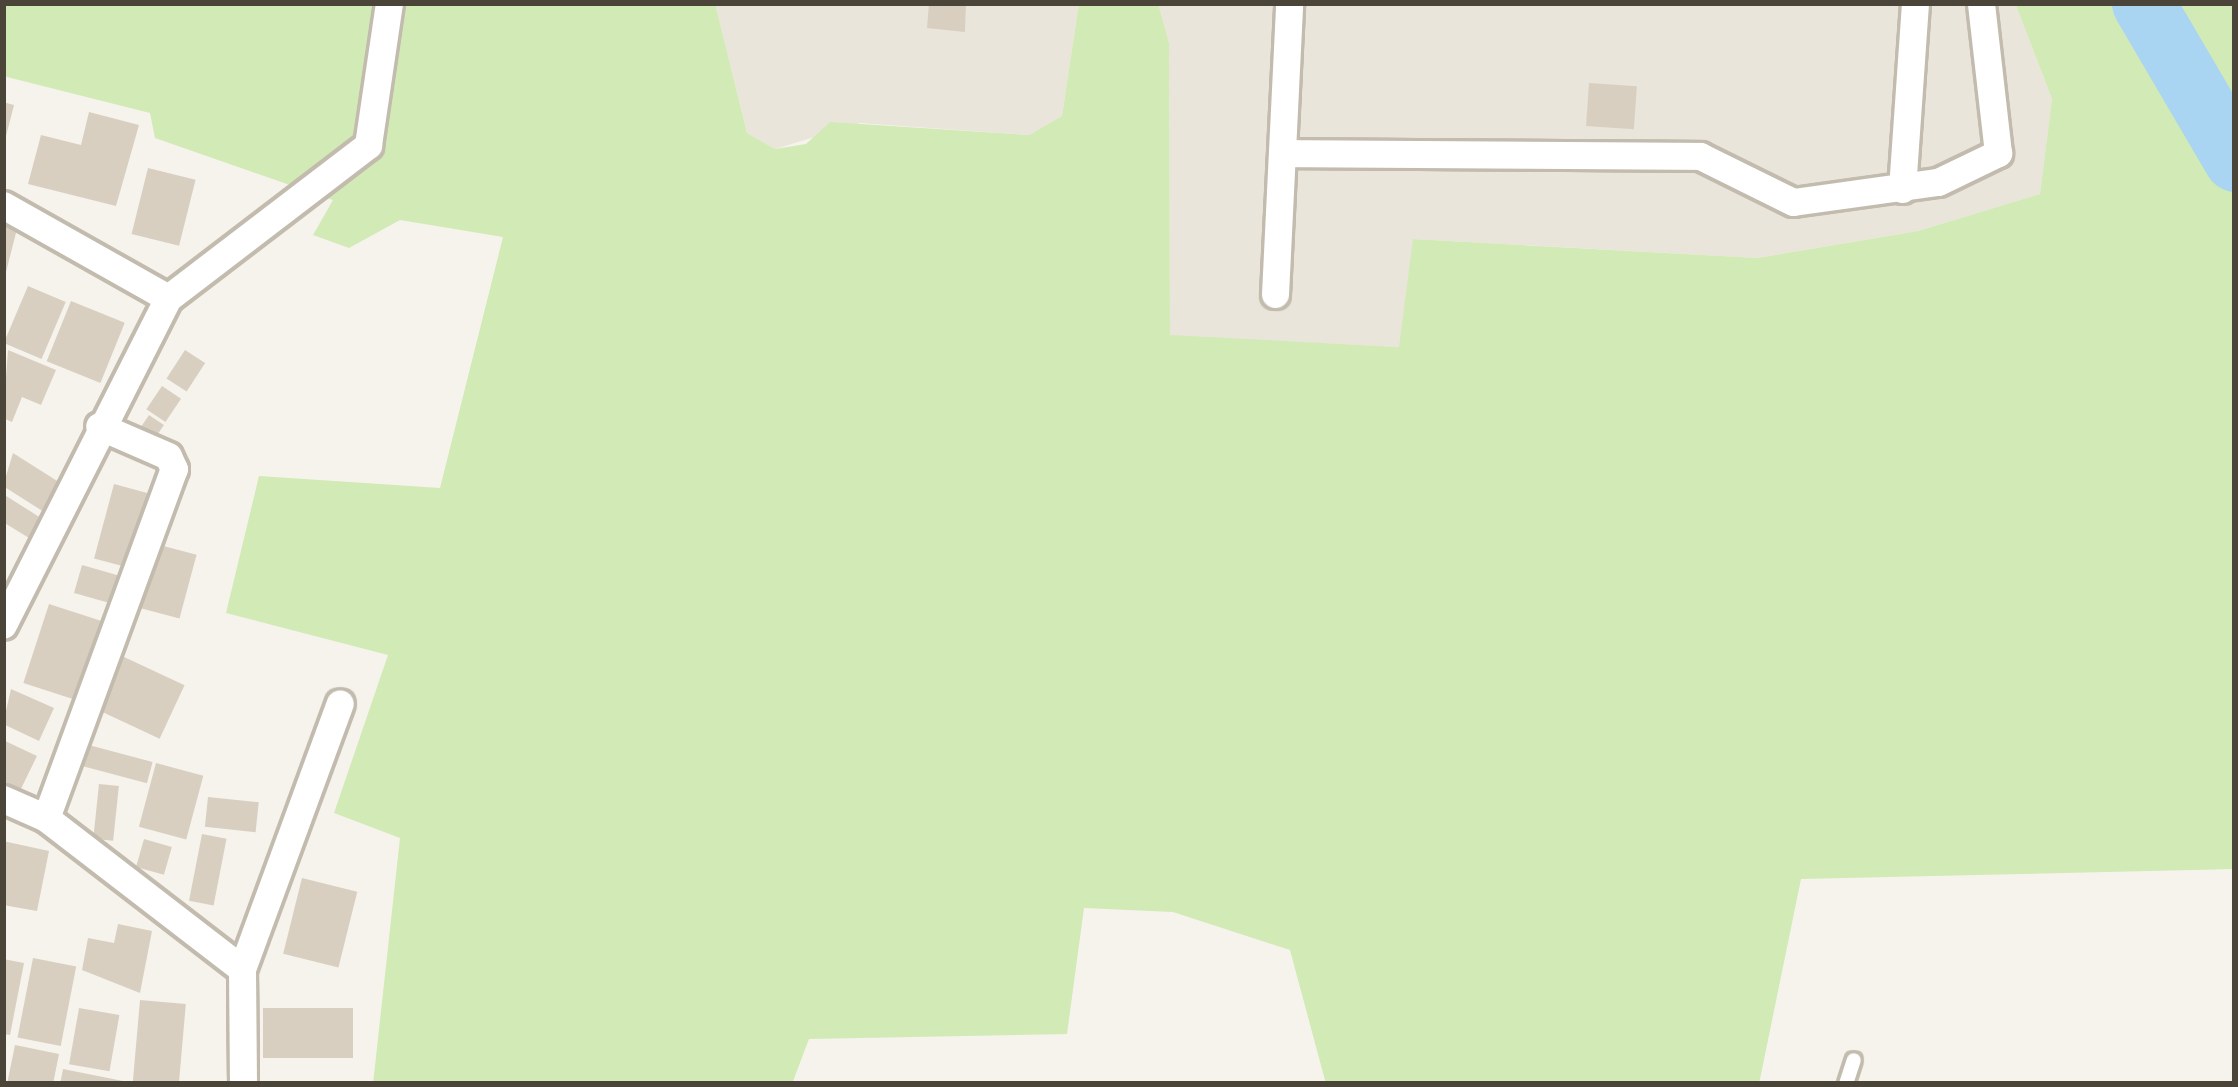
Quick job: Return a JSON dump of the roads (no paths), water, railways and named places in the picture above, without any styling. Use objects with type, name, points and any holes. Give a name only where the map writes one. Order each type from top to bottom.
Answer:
[{"type":"street","points":[[3,625],[99,426],[168,298],[368,145],[389,3]]},
{"type":"street","points":[[1275,294],[1289,3]]},
{"type":"street","points":[[1902,189],[1915,3]]},
{"type":"street","points":[[1283,153],[1700,156],[1793,202],[1902,189],[1998,153],[1981,3]]},
{"type":"street","points":[[3,206],[168,298]]},
{"type":"street","points":[[46,818],[174,469],[167,456],[99,426]]},
{"type":"street","points":[[243,1084],[242,968],[340,703]]},
{"type":"street","points":[[3,799],[46,818],[242,968]]},
{"type":"lane","points":[[1846,1084],[1854,1060]]},
{"type":"waterway","points":[[2143,3],[2235,160]]}]
